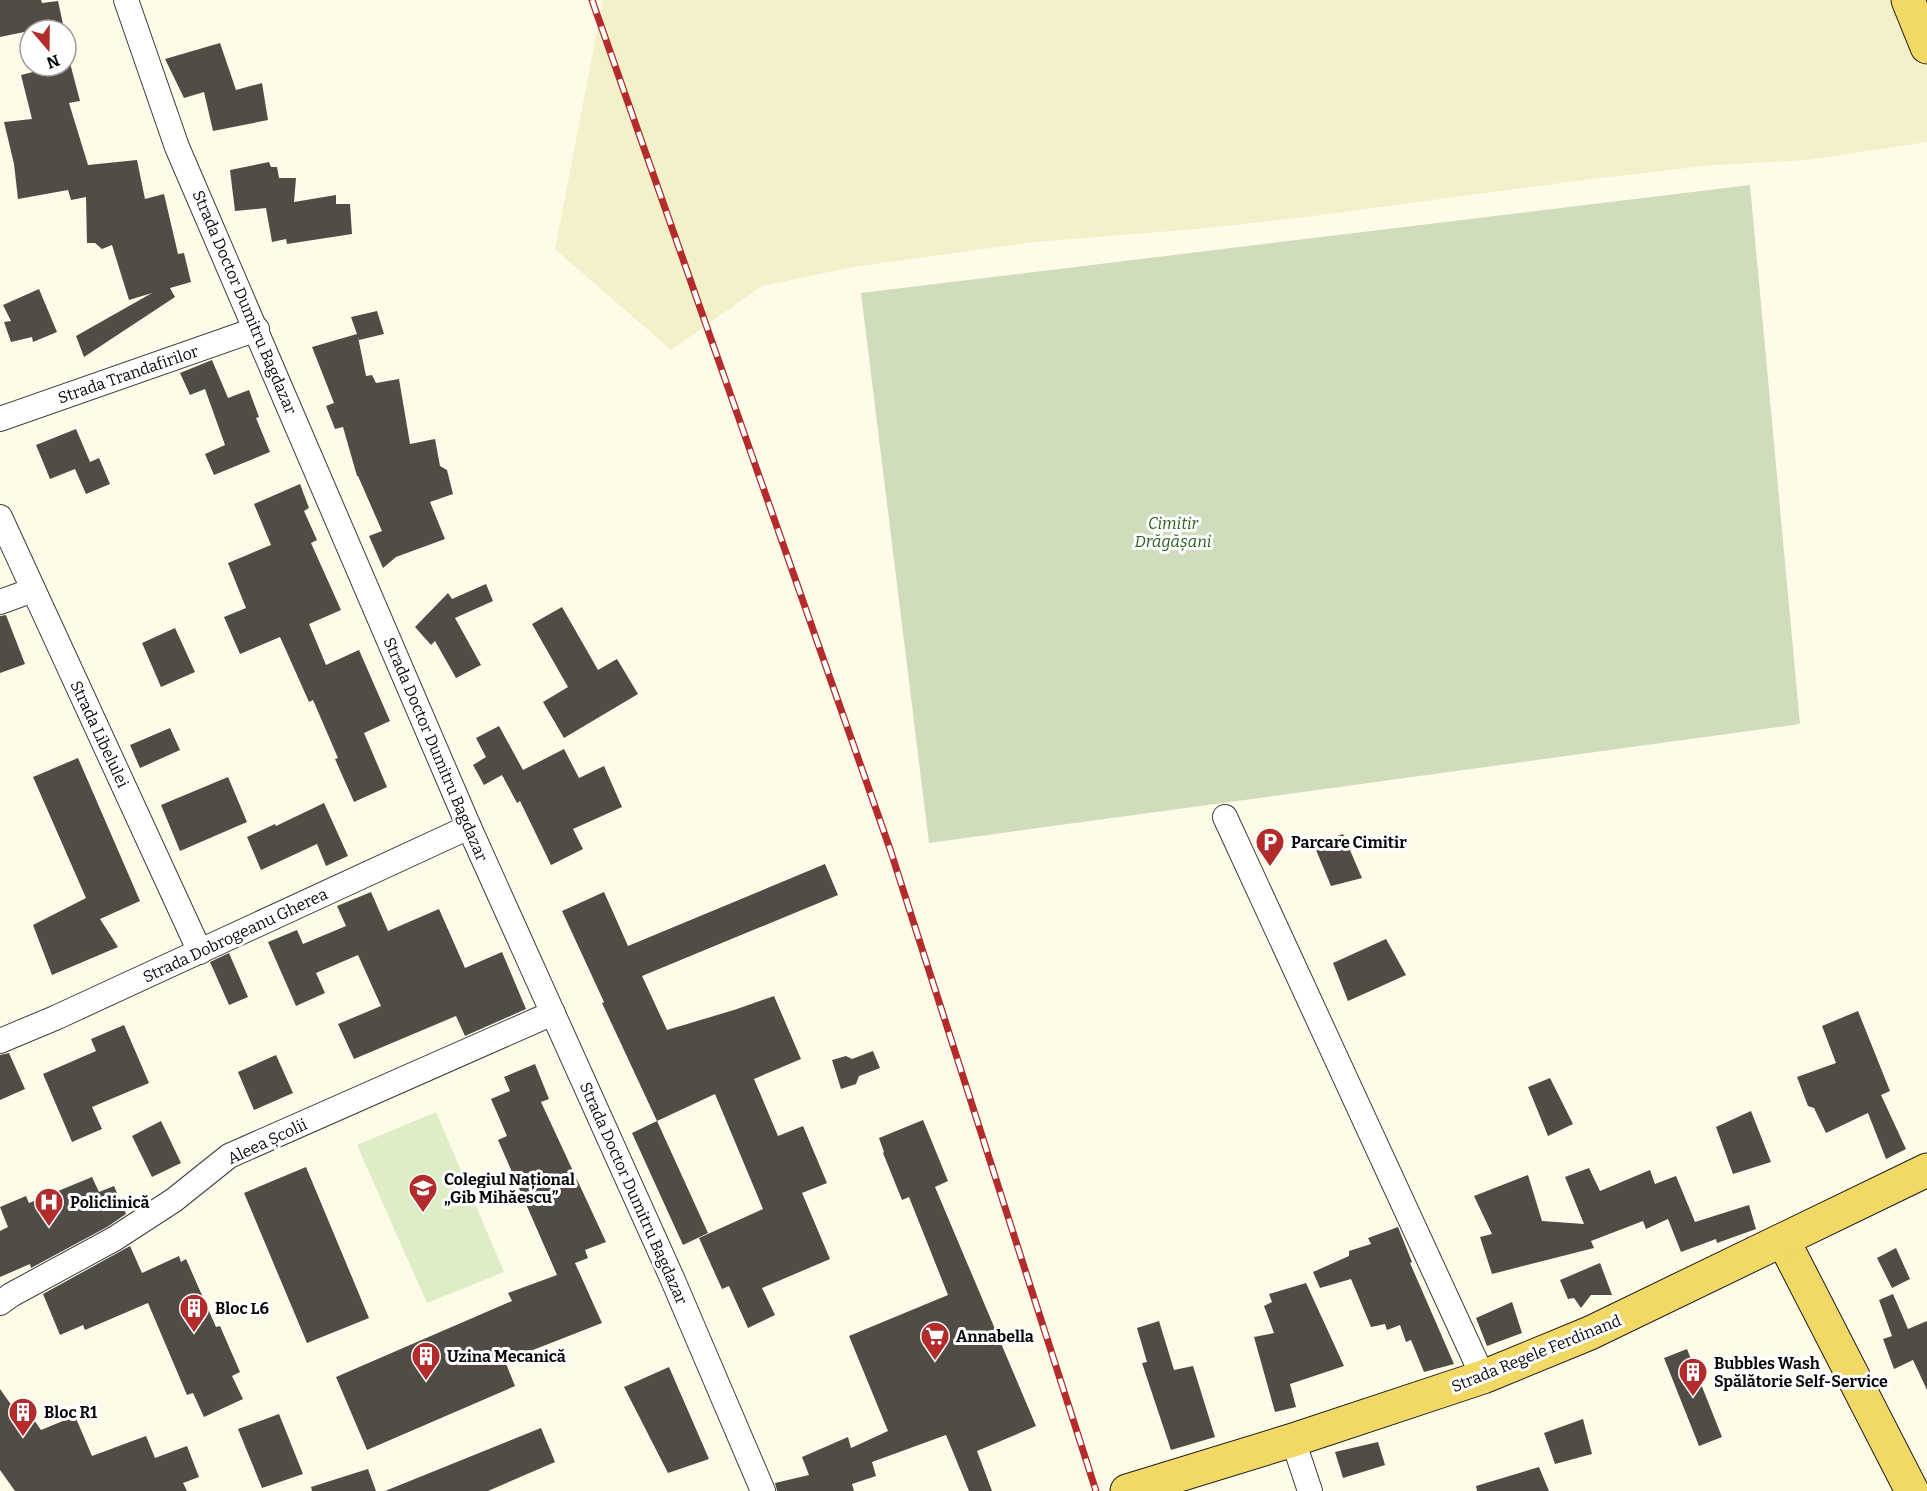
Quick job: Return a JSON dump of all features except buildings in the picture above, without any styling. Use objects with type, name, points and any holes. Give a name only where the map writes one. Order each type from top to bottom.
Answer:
[{"type":"main road","points":[[1908,0],[1927,47]]},
{"type":"main road","name":"Strada Regele Ferdinand","points":[[1127,1491],[1293,1440],[1483,1377],[1590,1333],[1927,1170]]},
{"type":"main road","points":[[1783,1240],[1912,1491]]},
{"type":"street","name":"Strada Doctor Dumitru Bagdazar","points":[[126,0],[177,147],[469,827],[672,1278],[764,1491]]},
{"type":"street","name":"Strada Trandafirilor","points":[[0,419],[257,329]]},
{"type":"street","name":"Strada Libelulei","points":[[0,517],[200,952]]},
{"type":"street","points":[[0,602],[33,590]]},
{"type":"street","points":[[1225,817],[1483,1377]]},
{"type":"street","name":"Strada Dobrogeanu Gherea","points":[[0,1041],[200,952],[469,827]]},
{"type":"street","name":"Aleea Școlii","points":[[0,1303],[114,1239],[174,1200],[230,1156],[553,1013]]},
{"type":"street","points":[[1293,1440],[1310,1491]]},
{"type":"green space","points":[[603,0],[1927,0],[1927,142],[1808,160],[1713,165],[1306,217],[1197,229],[1035,242],[853,267],[762,286],[671,350],[555,249]]},
{"type":"green space","name":"Cimitir Drăgășani","points":[[1750,185],[1800,724],[929,843],[861,293]]},
{"type":"green space","points":[[436,1112],[504,1272],[427,1303],[357,1145]]},
{"type":"railway","points":[[592,0],[890,849],[1096,1491]]},
{"type":"place","name":"Parcare Cimitir","points":[[1270,868]]},
{"type":"place","name":"Colegiul Național „Gib Mihăescu”","points":[[423,1214]]},
{"type":"place","name":"Policlinică","points":[[49,1228]]},
{"type":"place","name":"Bloc L6","points":[[194,1334]]},
{"type":"place","name":"Annabella","points":[[935,1362]]},
{"type":"place","name":"Uzina Mecanică","points":[[426,1382]]},
{"type":"place","name":"Bubbles Wash Spălătorie Self-Service","points":[[1693,1398]]},
{"type":"place","name":"Bloc R1","points":[[23,1438]]}]
